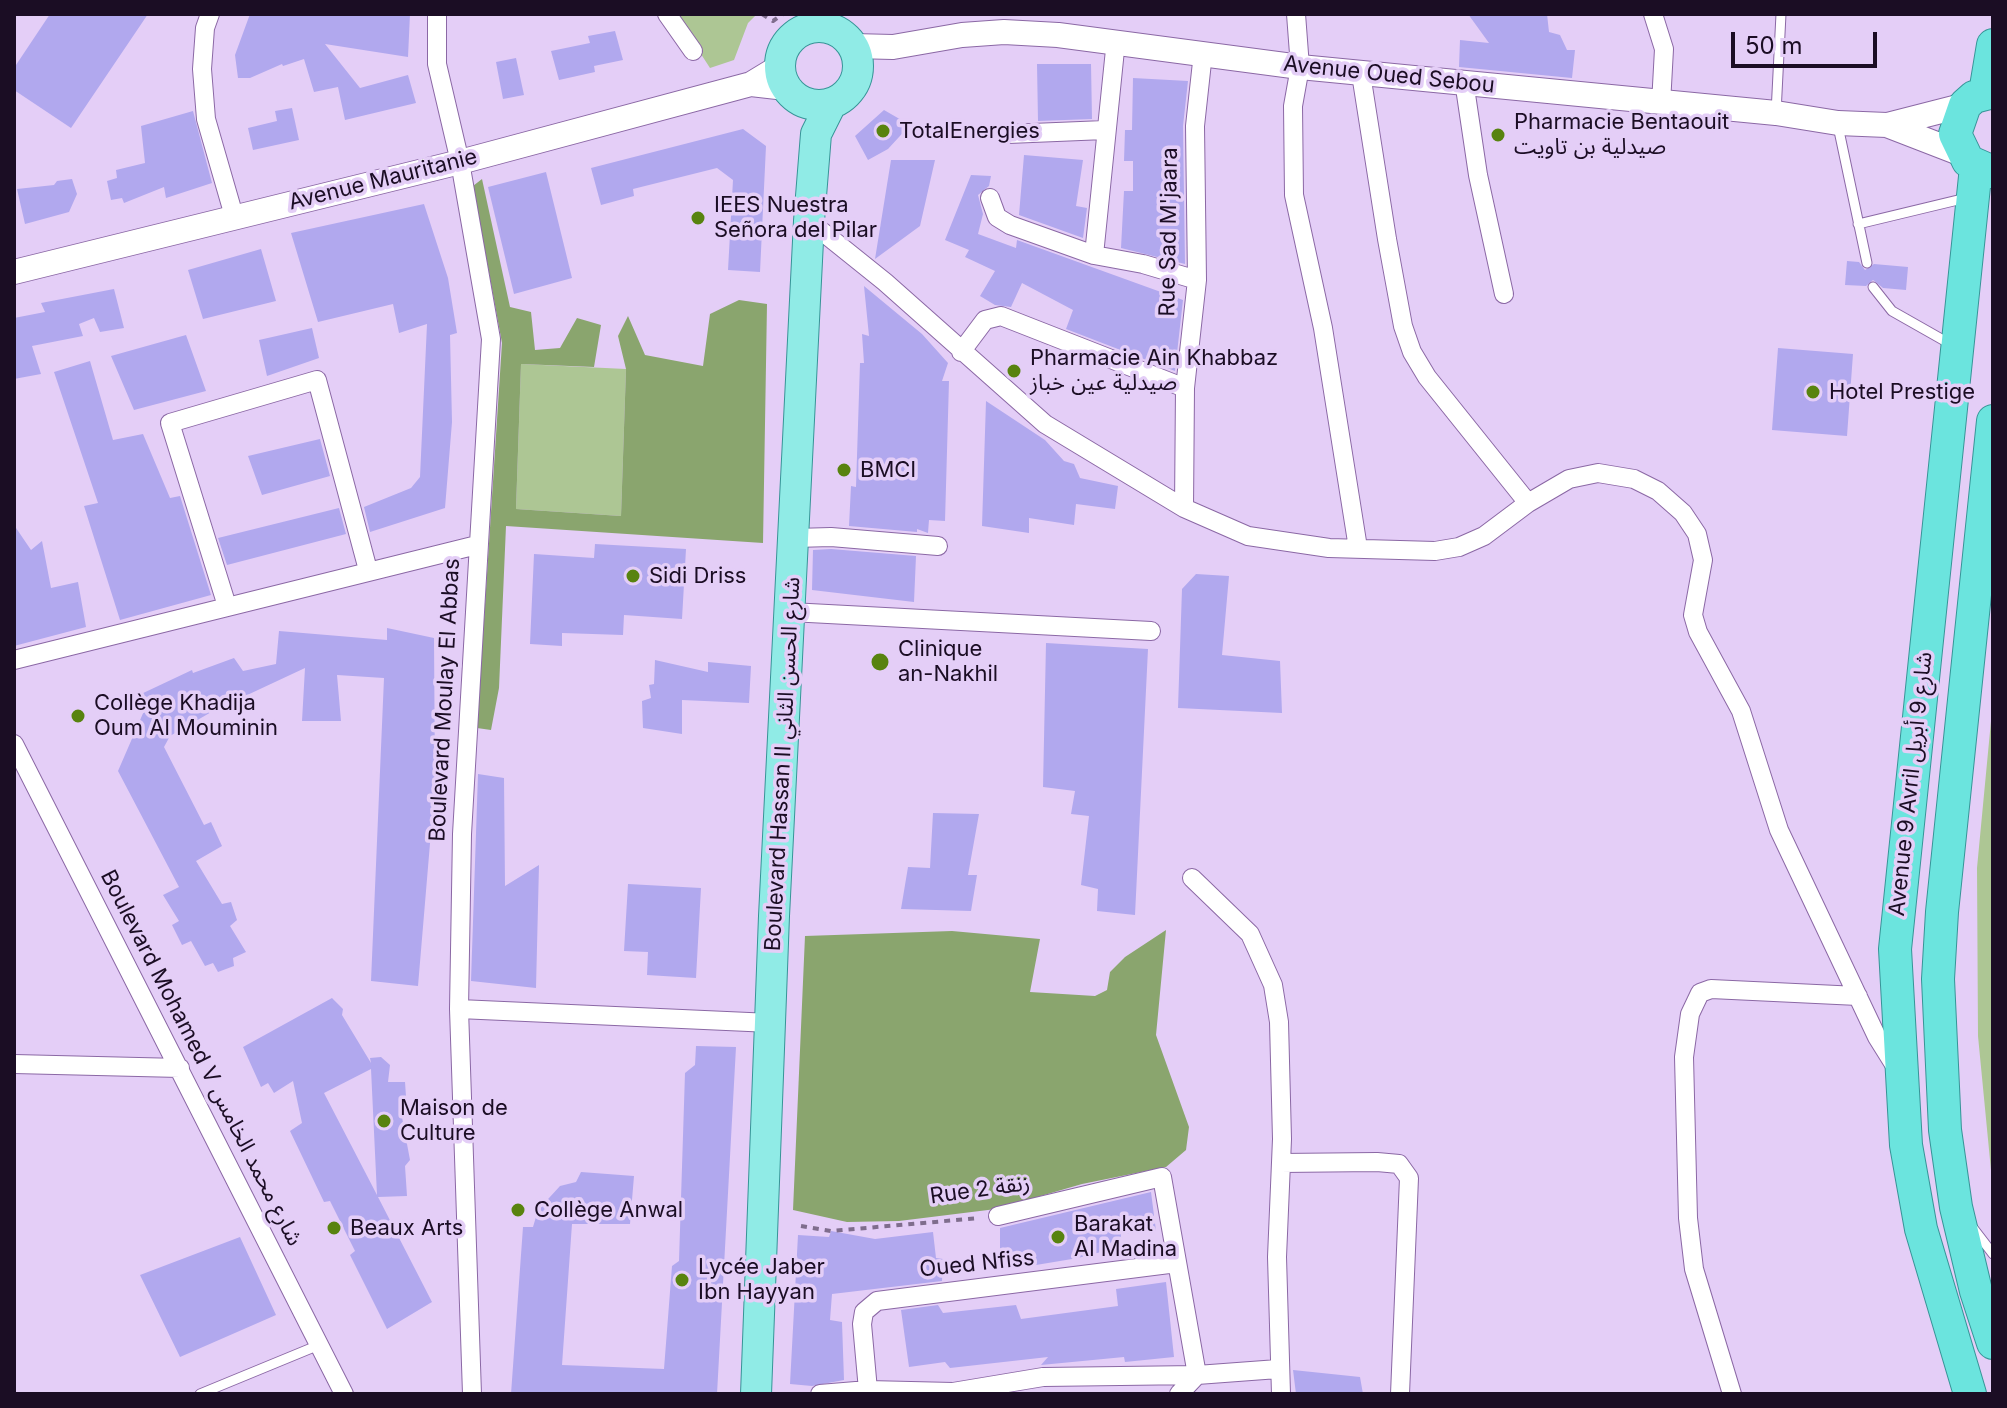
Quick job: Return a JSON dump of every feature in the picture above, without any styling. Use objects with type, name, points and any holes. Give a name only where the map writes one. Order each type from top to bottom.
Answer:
[{"type":"highway","points":[[1981,97],[1993,45]]},
{"type":"highway","name":"Avenue 9 Avril شارع 9 أبريل","points":[[1970,1394],[1921,1229],[1906,1145],[1895,1003],[1897,921],[1955,347],[1976,172],[1955,134],[1981,97]]},
{"type":"highway","name":"Avenue 9 Avril شارع 9 أبريل","points":[[1993,421],[1940,952],[1940,1075],[1956,1207],[1976,1291],[1993,1343]]},
{"type":"main road","points":[[788,85],[815,106],[831,104],[851,88],[856,55],[811,20],[787,43],[788,85],[816,134]]},
{"type":"main road","name":"Boulevard Hassan II شارع الحسن الثاني","points":[[756,1394],[809,221],[816,134],[831,104]]},
{"type":"street","points":[[210,14],[205,28],[202,69],[206,119],[234,216]]},
{"type":"street","name":"Boulevard Moulay El Abbas","points":[[437,14],[437,64],[460,162],[491,339],[462,834],[459,1009],[472,1394]]},
{"type":"street","points":[[667,14],[693,51]]},
{"type":"street","points":[[1296,14],[1300,67],[1291,144],[1294,195],[1330,367],[1358,548]]},
{"type":"street","points":[[1653,14],[1664,49],[1661,104]]},
{"type":"street","name":"Avenue Oued Sebou","points":[[856,55],[962,35],[1006,23],[1300,67],[1776,113],[1838,123],[1887,125],[1981,97]]},
{"type":"street","points":[[1094,255],[1116,40]]},
{"type":"street","name":"Rue Sad M'jaara","points":[[1184,508],[1185,388],[1197,280],[1195,126],[1203,53]]},
{"type":"street","points":[[1361,74],[1403,326],[1412,352],[1427,377],[1528,503]]},
{"type":"street","points":[[1464,81],[1478,175],[1504,294]]},
{"type":"street","name":"Avenue Mauritanie","points":[[14,272],[460,162],[751,84],[788,85]]},
{"type":"street","name":"Avenue Oued Sebou","points":[[1887,125],[1976,172]]},
{"type":"street","points":[[1008,134],[1105,130]]},
{"type":"street","points":[[990,198],[997,217],[1010,225],[1094,255],[1143,264],[1197,280]]},
{"type":"street","points":[[809,221],[885,282],[1045,424],[1184,508],[1248,536],[1289,545],[1424,551],[1459,547],[1484,536],[1528,503],[1569,479],[1598,473],[1634,479],[1658,491],[1683,513],[1697,534],[1703,560],[1693,615],[1698,632],[1741,711],[1779,830],[1858,996],[1900,1074]]},
{"type":"street","points":[[961,352],[985,320],[1001,316],[1185,388]]},
{"type":"street","points":[[227,606],[170,423],[317,380],[368,570]]},
{"type":"street","points":[[795,538],[831,537],[938,546]]},
{"type":"street","points":[[14,660],[477,545]]},
{"type":"street","points":[[790,612],[1151,631]]},
{"type":"street","name":"Boulevard Mohamed V شارع محمد الخامس","points":[[14,744],[344,1394]]},
{"type":"street","points":[[1192,878],[1250,934],[1273,985],[1279,1022],[1281,1163],[1278,1369],[1281,1394]]},
{"type":"street","points":[[1732,1394],[1697,1281],[1689,1231],[1683,1128],[1684,1057],[1690,1014],[1700,993],[1711,989],[1858,996]]},
{"type":"street","points":[[459,1009],[771,1023]]},
{"type":"street","points":[[14,1064],[180,1068]]},
{"type":"street","points":[[1281,1163],[1399,1164],[1409,1178],[1400,1394]]},
{"type":"street","name":"Rue 2 زنقة","points":[[998,1216],[1162,1177],[1177,1263]]},
{"type":"street","points":[[1177,1263],[1197,1375]]},
{"type":"street","name":"Oued Nfiss","points":[[868,1390],[862,1324],[864,1312],[877,1301],[1177,1263]]},
{"type":"street","points":[[820,1394],[868,1390],[955,1393],[1043,1377],[1197,1375],[1278,1369]]},
{"type":"street","points":[[1179,1394],[1197,1375]]},
{"type":"lane","points":[[1776,113],[1781,14]]},
{"type":"lane","points":[[1838,123],[1867,263]]},
{"type":"lane","points":[[1858,224],[1976,172]]},
{"type":"lane","points":[[1873,287],[1892,311],[1955,347]]},
{"type":"lane","points":[[1956,1207],[1993,1254]]},
{"type":"lane","points":[[200,1394],[319,1345]]},
{"type":"path","points":[[762,14],[773,21],[811,20]]},
{"type":"path","name":"Rue 2 زنقة","points":[[801,1226],[831,1231],[998,1216]]},
{"type":"green space","points":[[675,14],[757,14],[748,23],[734,60],[710,68]]},
{"type":"green space","points":[[482,179],[510,307],[531,312],[535,350],[560,348],[577,318],[601,325],[594,367],[521,364],[516,509],[621,516],[626,369],[618,336],[628,316],[645,355],[703,366],[710,314],[739,300],[767,304],[763,543],[506,526],[499,688],[491,730],[477,728],[502,343],[473,186]]},
{"type":"green space","points":[[521,364],[626,369],[621,516],[516,509]]},
{"type":"green space","points":[[1993,700],[1993,1191],[1978,1036],[1977,868]]},
{"type":"green space","points":[[1166,930],[1156,1035],[1189,1127],[1186,1150],[1166,1167],[1082,1184],[996,1209],[899,1221],[847,1222],[793,1210],[805,936],[952,931],[1040,939],[1030,992],[1095,996],[1107,990],[1110,972],[1125,957]]},
{"type":"building","points":[[50,14],[148,14],[71,128],[14,90],[14,68]]},
{"type":"building","points":[[250,14],[410,14],[408,57],[325,44],[360,88],[408,75],[416,103],[345,120],[338,87],[314,92],[304,59],[282,64],[250,78],[238,78],[235,55]]},
{"type":"building","points":[[1468,14],[1547,14],[1549,32],[1560,35],[1567,50],[1575,50],[1572,78],[1459,67],[1460,40],[1489,43]]},
{"type":"building","points":[[615,31],[623,60],[594,66],[595,72],[559,80],[551,51],[590,43],[588,36]]},
{"type":"building","points":[[516,58],[524,95],[503,99],[496,62]]},
{"type":"building","points":[[1037,64],[1091,64],[1092,119],[1038,121]]},
{"type":"building","points":[[1133,78],[1188,81],[1183,126],[1185,264],[1121,248],[1124,191],[1133,191],[1133,161],[1124,161],[1125,130],[1132,130]]},
{"type":"building","points":[[292,108],[299,140],[253,150],[248,128],[277,121],[275,111]]},
{"type":"building","name":"TotalEnergies","points":[[884,110],[910,125],[888,149],[868,160],[855,136]]},
{"type":"building","points":[[193,111],[212,183],[166,198],[164,187],[124,203],[122,198],[111,200],[107,181],[117,178],[116,170],[145,163],[141,126]]},
{"type":"building","points":[[743,129],[766,146],[760,272],[728,270],[733,180],[717,168],[633,189],[634,196],[601,205],[591,168]]},
{"type":"building","points":[[1024,155],[1083,160],[1076,206],[1087,208],[1083,238],[1019,215]]},
{"type":"building","points":[[891,160],[935,160],[920,226],[875,259]]},
{"type":"building","points":[[546,172],[572,278],[514,294],[488,187]]},
{"type":"building","points":[[971,175],[991,176],[989,186],[978,195],[983,214],[978,234],[1016,248],[1017,240],[1183,300],[1175,371],[1066,329],[1073,310],[1022,283],[1011,307],[995,305],[980,296],[995,271],[965,257],[969,250],[945,240]]},
{"type":"building","points":[[72,179],[77,194],[69,212],[25,224],[17,189],[54,185],[57,181]]},
{"type":"building","points":[[424,204],[448,278],[457,333],[450,335],[452,422],[445,508],[370,532],[364,507],[411,488],[420,477],[427,324],[399,333],[393,304],[318,322],[291,233]]},
{"type":"building","points":[[261,249],[276,301],[203,319],[188,270]]},
{"type":"building","points":[[1847,261],[1859,262],[1865,270],[1874,264],[1908,267],[1906,290],[1883,288],[1873,280],[1866,286],[1845,285]]},
{"type":"building","points":[[864,286],[922,334],[948,363],[942,381],[949,381],[945,521],[929,520],[928,533],[917,529],[917,532],[849,526],[851,486],[856,487],[860,363],[864,363],[862,334],[869,336]]},
{"type":"building","points":[[114,289],[124,328],[100,332],[94,318],[79,324],[83,336],[32,346],[41,374],[14,379],[14,318],[45,312],[41,303]]},
{"type":"building","points":[[312,328],[319,358],[267,376],[259,340]]},
{"type":"building","points":[[186,335],[206,391],[134,410],[111,356]]},
{"type":"building","name":"Hotel Prestige","points":[[1778,348],[1853,354],[1847,436],[1772,430]]},
{"type":"building","points":[[90,361],[113,440],[143,434],[170,498],[180,496],[211,595],[120,620],[84,506],[98,503],[54,372]]},
{"type":"building","points":[[986,401],[1045,440],[1064,461],[1074,464],[1080,478],[1118,486],[1115,509],[1076,504],[1074,525],[1029,518],[1029,533],[982,526]]},
{"type":"building","points":[[320,439],[330,476],[262,495],[248,456]]},
{"type":"building","points":[[339,508],[346,534],[227,565],[218,538]]},
{"type":"building","points":[[14,525],[31,550],[42,541],[51,588],[78,582],[86,627],[14,646]]},
{"type":"building","points":[[595,544],[686,549],[682,619],[624,615],[623,635],[562,633],[562,646],[530,644],[534,554],[594,558]]},
{"type":"building","points":[[813,550],[916,556],[914,602],[812,590]]},
{"type":"building","points":[[1196,574],[1229,576],[1222,655],[1280,661],[1282,713],[1178,708],[1182,589]]},
{"type":"building","points":[[387,628],[434,638],[435,784],[418,986],[371,981],[384,678],[337,675],[341,721],[302,721],[305,668],[213,711],[170,736],[164,747],[204,825],[211,822],[222,846],[196,861],[222,904],[231,902],[237,920],[230,926],[246,952],[233,958],[234,966],[218,972],[213,963],[205,966],[191,941],[182,945],[172,925],[179,921],[163,895],[179,887],[118,771],[144,711],[139,695],[192,670],[193,673],[234,658],[243,671],[276,664],[279,631],[387,640]]},
{"type":"building","points":[[1046,643],[1148,649],[1135,915],[1097,911],[1098,889],[1081,885],[1089,816],[1071,814],[1075,791],[1043,787]]},
{"type":"building","points":[[655,660],[708,672],[708,662],[751,666],[749,703],[682,700],[682,734],[643,728],[642,701],[651,698],[649,685],[654,684]]},
{"type":"building","points":[[478,774],[504,778],[505,886],[539,865],[536,988],[471,981]]},
{"type":"building","points":[[933,813],[979,814],[968,875],[977,875],[971,911],[901,909],[908,867],[930,868]]},
{"type":"building","points":[[628,884],[701,888],[696,978],[647,975],[648,952],[624,951]]},
{"type":"building","points":[[332,998],[343,1009],[342,1015],[371,1063],[370,1058],[381,1057],[390,1065],[388,1082],[405,1082],[407,1111],[401,1112],[410,1160],[405,1166],[407,1196],[378,1197],[432,1302],[387,1329],[350,1255],[355,1251],[330,1201],[324,1202],[290,1131],[302,1123],[293,1081],[274,1093],[268,1083],[261,1087],[243,1047]],"holes":[[[371,1069],[377,1195],[324,1093]]]},
{"type":"building","points":[[696,1046],[736,1047],[717,1394],[511,1394],[523,1227],[533,1227],[538,1210],[560,1186],[576,1182],[581,1172],[634,1176],[630,1224],[572,1224],[562,1365],[664,1369],[672,1266],[679,1261],[685,1073],[695,1065]]},
{"type":"building","points":[[1151,1192],[1156,1231],[1121,1234],[1120,1247],[1078,1258],[1000,1271],[1000,1228]]},
{"type":"building","points":[[831,1231],[875,1239],[933,1232],[936,1258],[943,1259],[942,1281],[832,1294],[830,1320],[842,1322],[844,1380],[812,1386],[790,1384],[798,1235],[829,1237]]},
{"type":"building","points":[[240,1237],[276,1315],[180,1357],[140,1275]]},
{"type":"building","points":[[1166,1282],[1174,1357],[1125,1362],[1124,1357],[1041,1365],[1048,1357],[950,1368],[945,1362],[909,1367],[901,1310],[938,1305],[943,1313],[1016,1305],[1021,1319],[1118,1306],[1116,1289]]},
{"type":"building","points":[[1293,1370],[1360,1377],[1363,1394],[1296,1394]]},
{"type":"place","name":"TotalEnergies","points":[[883,131]]},
{"type":"place","name":"Pharmacie Bentaouit صيدلية بن تاويت","points":[[1498,135]]},
{"type":"place","name":"IEES Nuestra Señora del Pilar","points":[[698,218]]},
{"type":"place","name":"Pharmacie Ain Khabbaz صيدلية عين خباز","points":[[1014,371]]},
{"type":"place","name":"Hotel Prestige","points":[[1813,392]]},
{"type":"place","name":"BMCI","points":[[844,470]]},
{"type":"place","name":"Sidi Driss","points":[[633,576]]},
{"type":"place","name":"Clinique an-Nakhil","points":[[880,662]]},
{"type":"place","name":"Collège Khadija Oum Al Mouminin","points":[[78,716]]},
{"type":"place","name":"Maison de Culture","points":[[384,1121]]},
{"type":"place","name":"Collège Anwal","points":[[518,1210]]},
{"type":"place","name":"Beaux Arts","points":[[334,1228]]},
{"type":"place","name":"Barakat Al Madina","points":[[1058,1237]]},
{"type":"place","name":"Lycée Jaber Ibn Hayyan","points":[[682,1280]]}]
